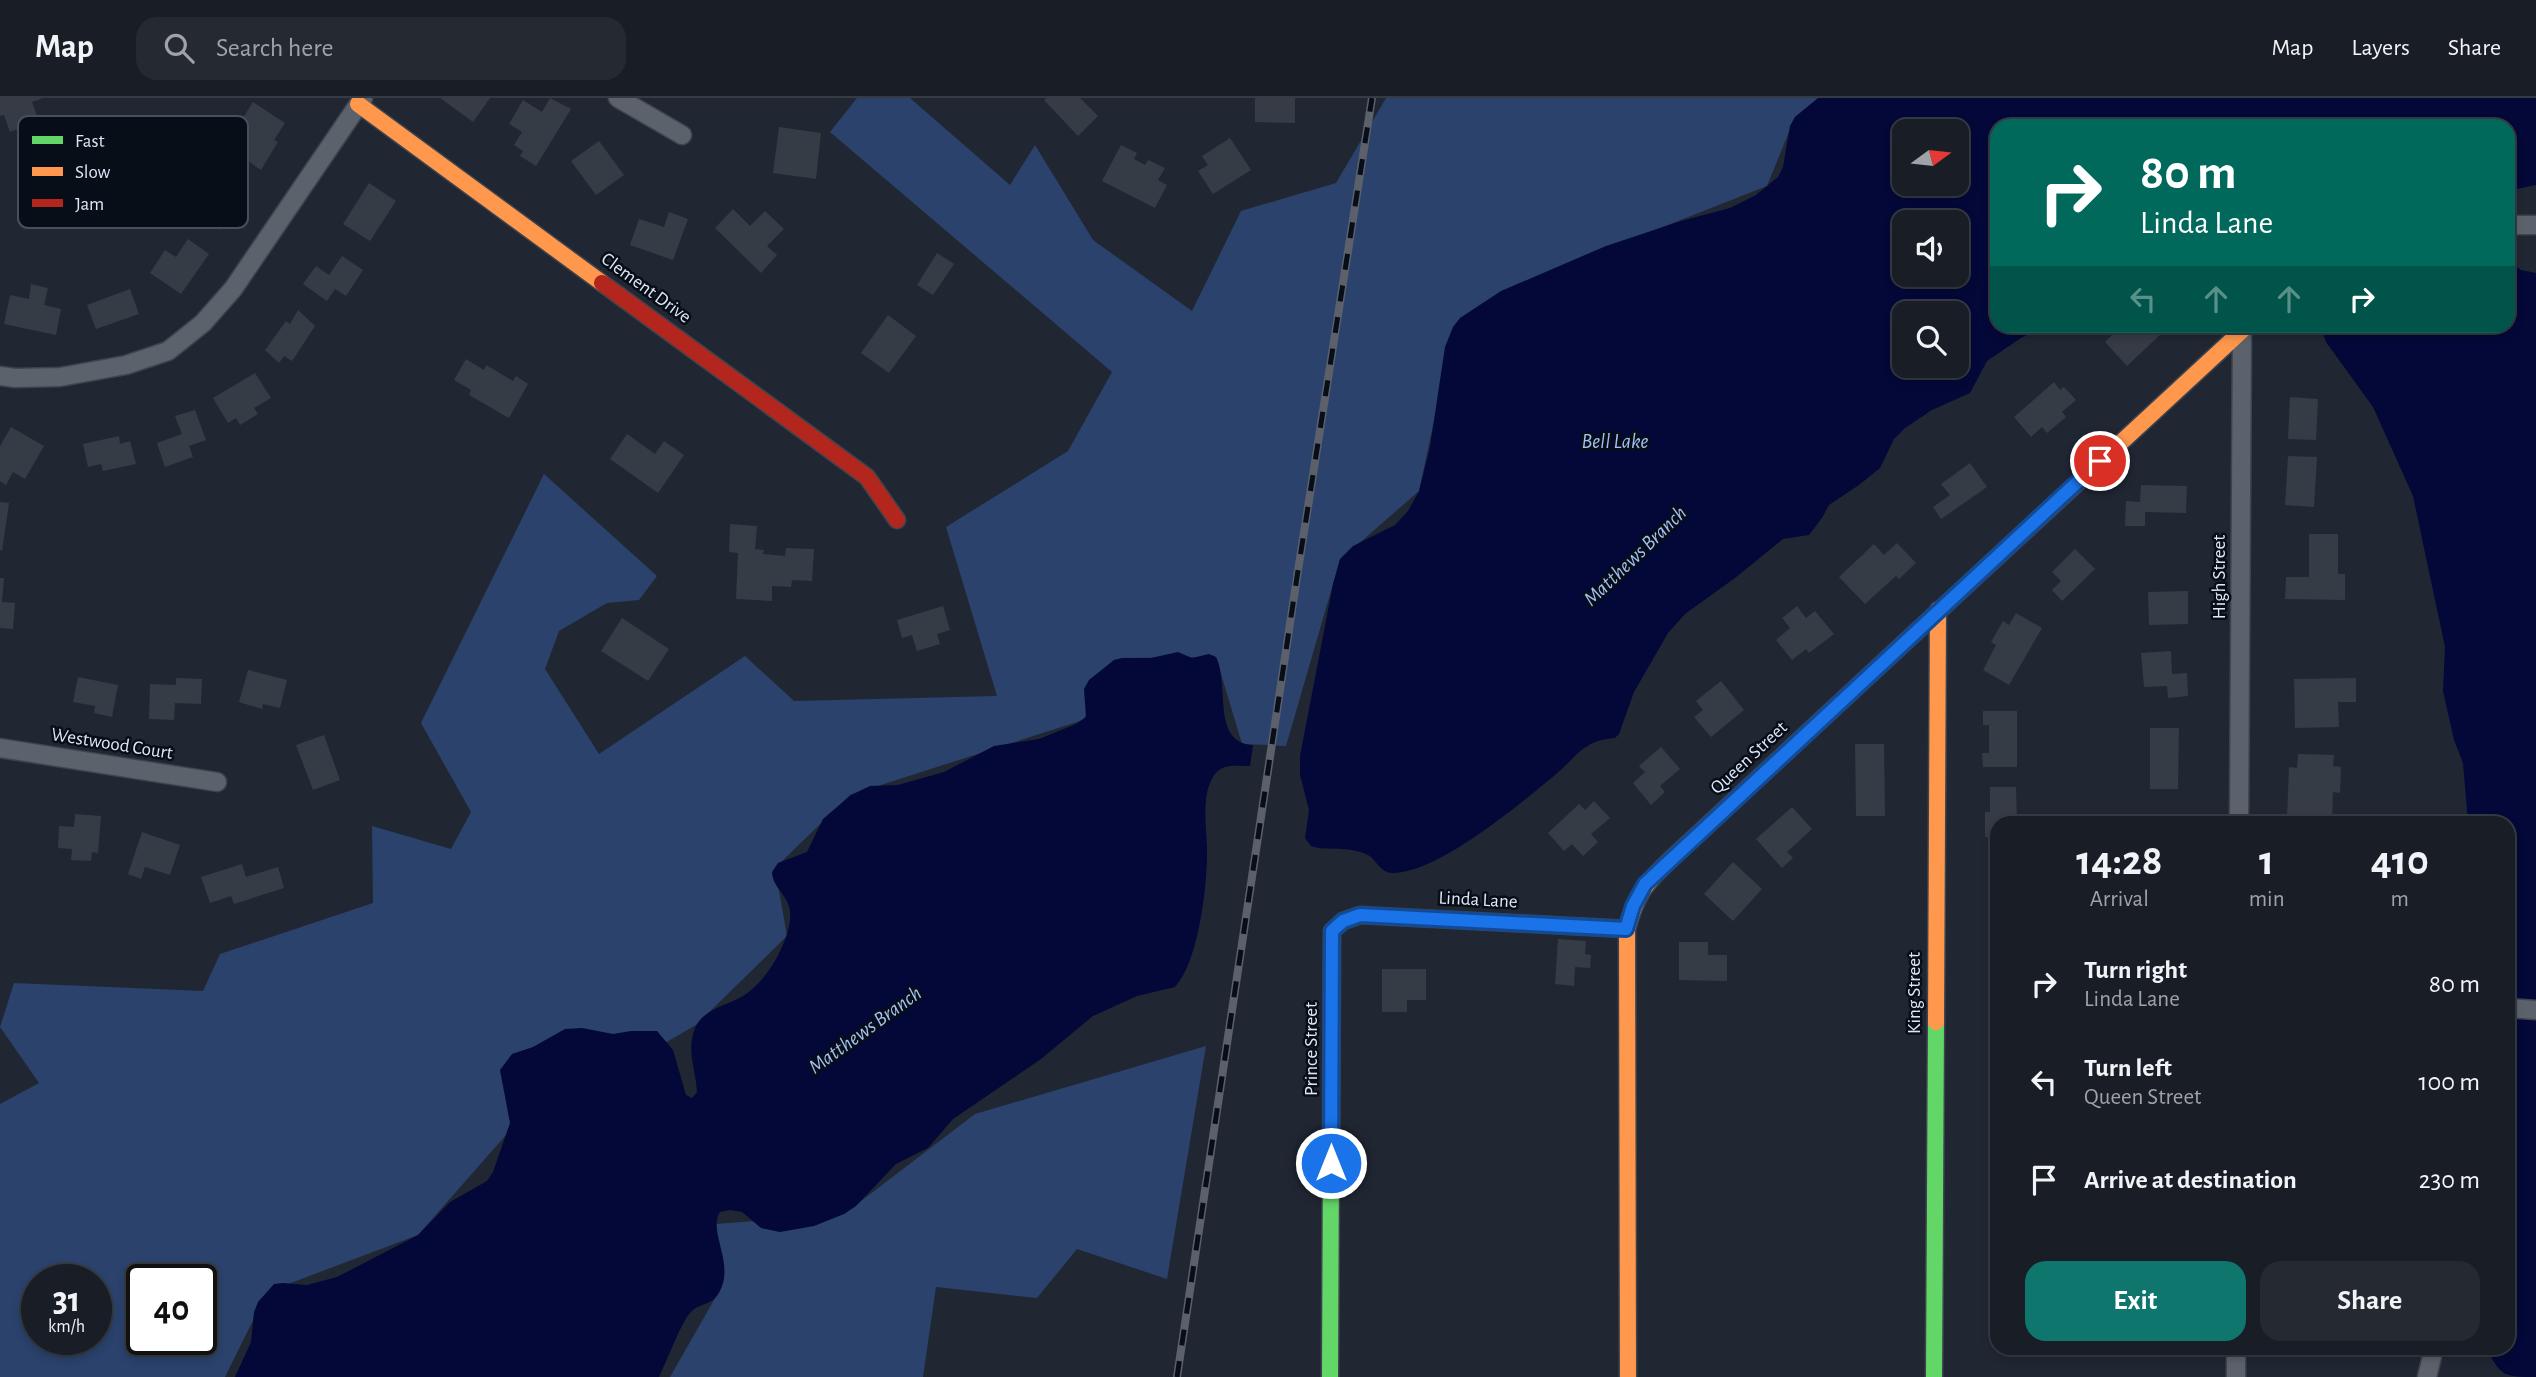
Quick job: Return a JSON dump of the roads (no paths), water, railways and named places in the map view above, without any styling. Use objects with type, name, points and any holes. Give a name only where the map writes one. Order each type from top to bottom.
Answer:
[{"type":"street","points":[[618,98],[682,135]]},
{"type":"street","points":[[0,376],[60,377],[126,365],[168,351],[203,323],[233,289],[360,101]]},
{"type":"street","name":"Clement Drive","points":[[360,101],[867,477],[897,520]]},
{"type":"street","points":[[2515,225],[2536,225]]},
{"type":"street","name":"Queen Street","points":[[1628,1377],[1626,929],[1633,906],[1645,884],[2239,333]]},
{"type":"street","name":"High Street","points":[[2239,816],[2244,333]]},
{"type":"street","name":"King Street","points":[[1934,1377],[1938,610]]},
{"type":"street","name":"Westwood Court","points":[[0,748],[217,782]]},
{"type":"street","name":"Linda Lane","points":[[1332,931],[1343,921],[1360,915],[1626,929]]},
{"type":"street","name":"Prince Street","points":[[1330,1377],[1332,931]]},
{"type":"street","points":[[2515,1008],[2536,1010]]},
{"type":"street","points":[[2236,1355],[2236,1377]]},
{"type":"street","points":[[2427,1377],[2432,1355]]},
{"type":"water","name":"Bell Lake","points":[[1818,98],[2536,98],[2536,185],[2515,190],[2515,119],[1990,119],[1990,333],[2031,333],[1987,361],[1970,393],[1932,410],[1905,428],[1894,439],[1880,468],[1829,505],[1809,535],[1783,539],[1685,614],[1668,633],[1634,692],[1619,734],[1615,738],[1588,746],[1540,788],[1478,835],[1455,850],[1411,870],[1393,873],[1382,869],[1371,857],[1360,852],[1311,846],[1305,838],[1309,810],[1300,775],[1300,756],[1333,584],[1340,559],[1353,546],[1395,525],[1408,511],[1419,491],[1430,447],[1445,347],[1453,327],[1460,318],[1501,291],[1606,246],[1730,208],[1756,195],[1778,177],[1783,167],[1790,126],[1795,117]]},
{"type":"water","points":[[2515,266],[2536,273],[2536,1377],[2517,1377],[2505,1373],[2491,1355],[2515,1355],[2515,816],[2467,816],[2463,763],[2454,740],[2443,691],[2445,647],[2413,496],[2373,407],[2326,342],[2323,333],[2515,333]]},
{"type":"water","name":"Matthews Branch","points":[[1178,652],[1192,658],[1209,654],[1216,657],[1222,682],[1224,711],[1231,734],[1240,742],[1253,745],[1250,766],[1231,766],[1218,770],[1207,792],[1207,858],[1202,908],[1190,961],[1175,987],[1137,996],[1093,1016],[1041,1059],[953,1119],[928,1148],[896,1164],[856,1206],[844,1214],[814,1226],[780,1232],[761,1228],[742,1212],[720,1212],[717,1227],[724,1266],[722,1286],[712,1301],[694,1309],[687,1317],[659,1377],[235,1377],[251,1342],[254,1312],[258,1302],[274,1284],[307,1285],[337,1277],[418,1235],[450,1202],[487,1181],[493,1172],[510,1123],[500,1070],[512,1054],[533,1047],[565,1029],[582,1028],[613,1034],[657,1031],[673,1050],[686,1095],[692,1098],[697,1092],[691,1053],[695,1028],[710,1012],[752,990],[774,963],[785,941],[790,912],[772,872],[778,863],[807,852],[823,819],[851,795],[870,786],[898,785],[944,772],[994,746],[1039,739],[1076,724],[1086,717],[1084,689],[1089,680],[1114,660],[1151,658]]},
{"type":"railway","points":[[1177,1377],[1372,98]]}]
